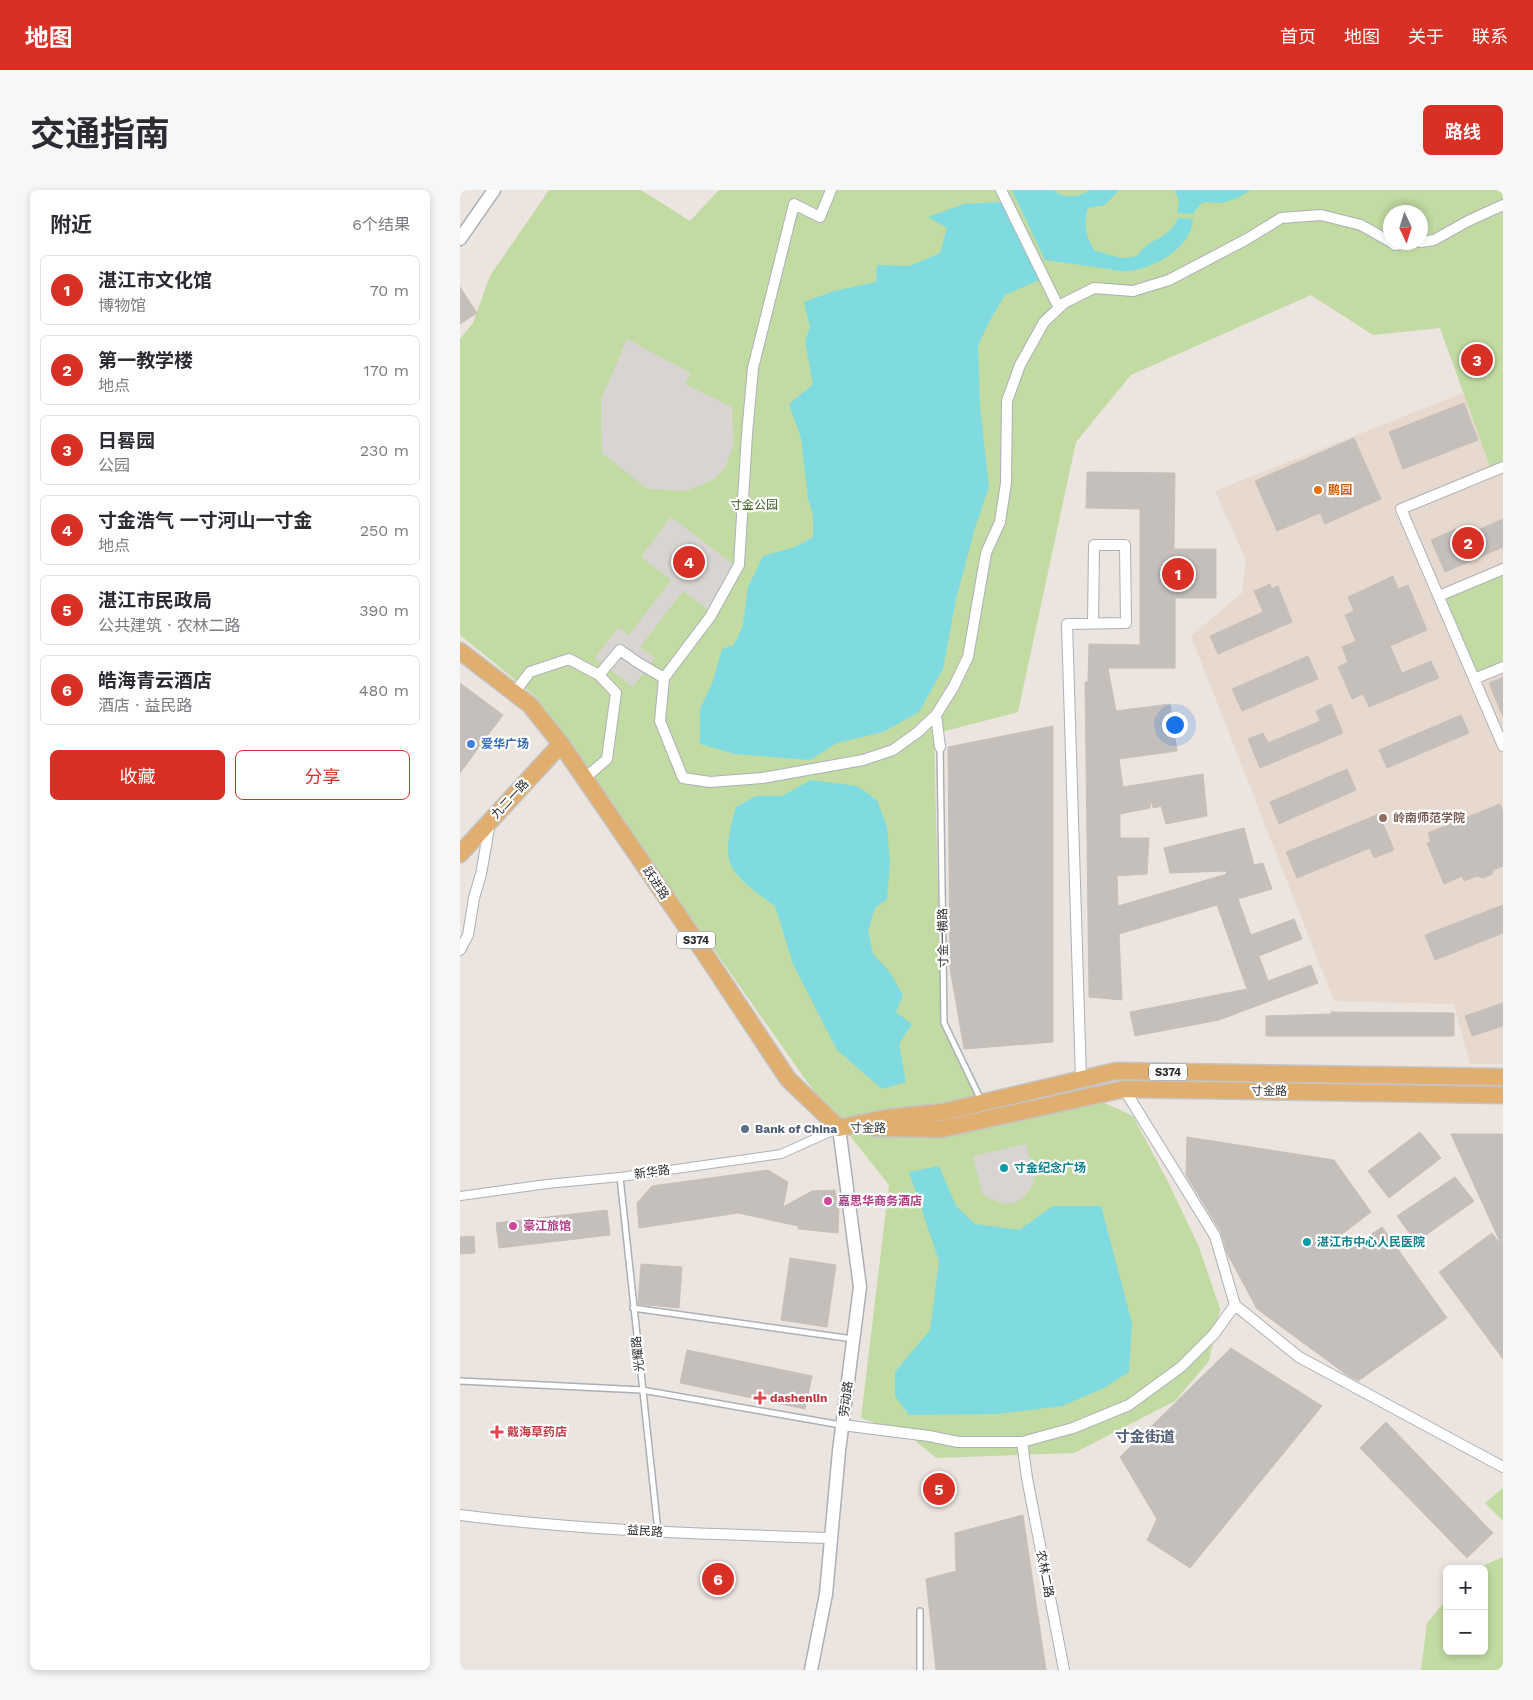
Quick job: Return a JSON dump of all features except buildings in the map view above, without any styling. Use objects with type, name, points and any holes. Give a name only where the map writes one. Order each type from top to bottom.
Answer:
[{"type":"main road","name":"跃进路","points":[[460,651],[530,706],[561,744],[788,1079],[839,1128]]},
{"type":"main road","name":"九二一路","points":[[464,847],[491,821],[561,744]]},
{"type":"main road","name":"寸金路","points":[[839,1128],[886,1118],[943,1112],[1116,1071],[1503,1077]]},
{"type":"main road","name":"寸金路","points":[[839,1128],[942,1129],[1124,1090],[1503,1095]]},
{"type":"street","points":[[460,239],[494,190]]},
{"type":"street","points":[[831,190],[820,217],[794,204],[753,368],[739,565],[710,617],[664,678],[660,721],[682,778],[710,782],[762,778],[863,760],[893,750],[918,732],[936,715],[954,686],[968,657],[986,553],[1000,522],[1006,483],[1007,401],[1020,365],[1044,322],[1064,303],[1094,288],[1134,291],[1169,280],[1247,239],[1281,218],[1321,215],[1361,225],[1383,237]]},
{"type":"street","points":[[1001,190],[1059,308]]},
{"type":"street","points":[[1428,241],[1434,240],[1468,221],[1503,205]]},
{"type":"street","points":[[1503,467],[1401,509],[1503,746]]},
{"type":"street","points":[[1082,1079],[1067,624],[1093,624],[1126,623],[1125,545],[1094,545],[1093,624]]},
{"type":"street","points":[[1439,596],[1503,569]]},
{"type":"street","points":[[599,675],[620,650],[664,678]]},
{"type":"street","points":[[514,693],[530,672],[569,659],[599,675],[616,693],[607,759],[585,778]]},
{"type":"street","points":[[1474,678],[1503,667]]},
{"type":"street","points":[[936,715],[940,747]]},
{"type":"street","points":[[460,950],[468,935],[491,821]]},
{"type":"street","points":[[1124,1090],[1214,1236],[1235,1305],[1298,1357],[1503,1467]]},
{"type":"street","name":"新华路","points":[[460,1196],[547,1184],[620,1177],[781,1154],[839,1128]]},
{"type":"street","name":"劳动路","points":[[811,1670],[826,1594],[842,1425],[860,1287],[839,1128]]},
{"type":"street","points":[[842,1425],[929,1436],[958,1442],[1022,1442],[1073,1428],[1129,1405],[1180,1367],[1214,1334],[1235,1305]]},
{"type":"street","name":"农林二路","points":[[1022,1442],[1027,1478],[1064,1670]]},
{"type":"street","name":"益民路","points":[[460,1515],[658,1532],[831,1538]]},
{"type":"lane","name":"寸金一横路","points":[[940,747],[944,1023],[989,1119]]},
{"type":"lane","name":"光耀路","points":[[620,1177],[658,1532]]},
{"type":"lane","points":[[634,1308],[853,1339]]},
{"type":"lane","points":[[460,1381],[642,1390],[842,1425]]},
{"type":"lane","points":[[920,1611],[920,1670]]},
{"type":"shaded area","name":"岭南师范学院","points":[[1503,274],[1503,1064],[1470,1064],[1454,1004],[1334,1001],[1191,636],[1242,593],[1246,560],[1215,491],[1463,393]]},
{"type":"shaded area","points":[[627,339],[691,373],[685,384],[732,407],[733,446],[725,468],[713,480],[686,491],[648,489],[602,453],[601,399]]},
{"type":"shaded area","points":[[671,517],[738,568],[707,609],[683,591],[640,647],[655,658],[633,687],[595,658],[618,628],[629,635],[671,580],[641,557]]},
{"type":"shaded area","name":"寸金纪念广场","points":[[1026,1144],[1035,1179],[1030,1189],[1022,1199],[1014,1203],[1005,1204],[988,1198],[982,1193],[973,1156]]},
{"type":"green space","name":"寸金公园","points":[[549,190],[641,190],[690,221],[719,190],[1503,190],[1503,467],[1492,472],[1440,328],[1373,335],[1311,295],[1131,375],[1076,442],[1018,712],[934,734],[941,1022],[997,1126],[1100,1101],[1133,1116],[1168,1182],[1199,1247],[1220,1309],[1209,1361],[1175,1401],[1074,1453],[936,1458],[907,1434],[861,1418],[889,1185],[808,1083],[536,697],[460,635],[460,339],[473,323],[490,276]]},
{"type":"green space","points":[[1503,569],[1503,667],[1474,679],[1439,596]]},
{"type":"green space","points":[[1503,1488],[1503,1521],[1485,1503]]},
{"type":"green space","points":[[1503,1557],[1503,1670],[1421,1670],[1427,1623],[1443,1604],[1443,1655],[1488,1655],[1488,1565],[1484,1565]]},
{"type":"water","points":[[1012,190],[1054,190],[1062,195],[1076,196],[1089,190],[1119,190],[1105,205],[1088,208],[1086,225],[1089,241],[1095,251],[1120,257],[1137,256],[1148,245],[1169,231],[1178,218],[1193,219],[1186,239],[1179,247],[1170,255],[1150,266],[1123,271],[1045,260]]},
{"type":"water","points":[[1175,190],[1251,190],[1228,201],[1219,203],[1204,202],[1193,214],[1177,213],[1179,201]]},
{"type":"water","points":[[1001,202],[1039,280],[1005,295],[989,322],[978,346],[980,406],[989,487],[975,528],[956,599],[943,669],[919,712],[883,732],[837,743],[810,760],[735,754],[700,744],[700,709],[713,681],[722,649],[734,645],[743,625],[748,587],[763,556],[795,547],[813,537],[813,515],[808,498],[801,438],[789,404],[813,384],[805,341],[810,327],[804,302],[834,291],[876,282],[877,265],[909,266],[940,253],[947,228],[928,217],[964,204]]},
{"type":"water","points":[[811,780],[857,786],[877,800],[887,827],[890,863],[887,899],[875,908],[868,931],[873,954],[889,971],[903,995],[896,1012],[912,1024],[899,1044],[906,1082],[882,1089],[837,1050],[793,964],[775,906],[756,892],[736,873],[729,860],[729,840],[736,807],[756,796],[782,796]]},
{"type":"water","points":[[939,1166],[956,1206],[975,1224],[1019,1230],[1053,1206],[1101,1206],[1132,1323],[1129,1372],[1104,1388],[1062,1406],[997,1414],[909,1415],[895,1396],[895,1372],[930,1330],[939,1261],[909,1172]]},
{"type":"place","name":"日晷园","points":[[1477,360]]},
{"type":"place","name":"鹏园","points":[[1318,490]]},
{"type":"place","name":"第一教学楼","points":[[1468,543]]},
{"type":"place","name":"寸金浩气 一寸河山一寸金","points":[[689,562]]},
{"type":"place","name":"湛江市文化馆","points":[[1178,574]]},
{"type":"place","name":"爱华广场","points":[[471,744]]},
{"type":"place","name":"岭南师范学院","points":[[1383,818]]},
{"type":"place","name":"Bank of China","points":[[745,1129]]},
{"type":"place","name":"寸金纪念广场","points":[[1004,1168]]},
{"type":"place","name":"嘉思华商务酒店","points":[[828,1201]]},
{"type":"place","name":"豪江旅馆","points":[[513,1226]]},
{"type":"place","name":"湛江市中心人民医院","points":[[1307,1242]]},
{"type":"place","name":"dashenlin","points":[[760,1398]]},
{"type":"place","name":"戴海草药店","points":[[497,1432]]},
{"type":"place","name":"湛江市民政局","points":[[939,1489]]},
{"type":"place","name":"皓海青云酒店","points":[[718,1579]]},
{"type":"district","name":"寸金街道","points":[[1145,1437]]}]
